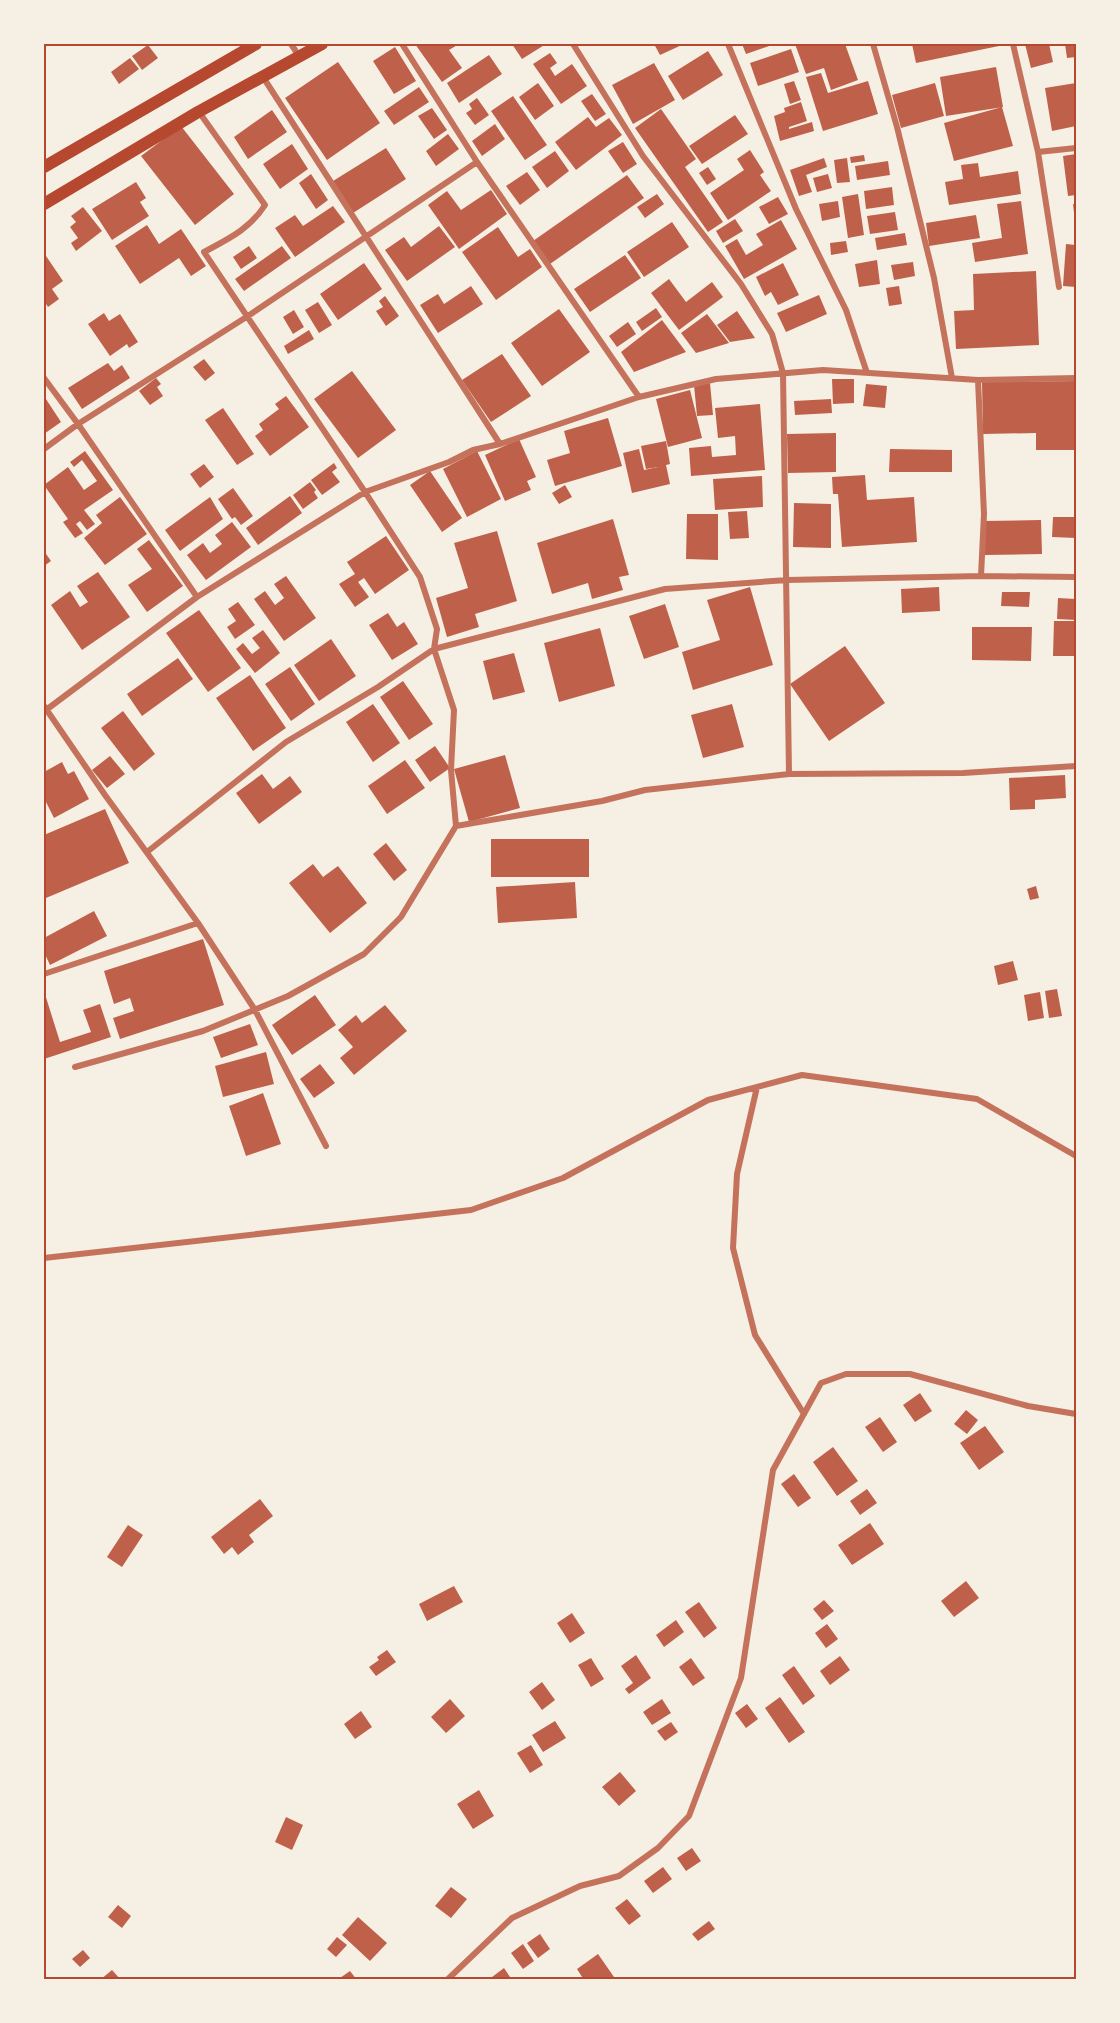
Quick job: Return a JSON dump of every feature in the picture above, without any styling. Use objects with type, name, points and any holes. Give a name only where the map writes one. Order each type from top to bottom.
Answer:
[{"type":"main road","points":[[44,167],[256,44]]},
{"type":"main road","points":[[44,204],[198,112],[322,44]]},
{"type":"street","points":[[291,44],[299,57]]},
{"type":"street","points":[[402,44],[477,162],[639,397]]},
{"type":"street","points":[[573,44],[643,156],[741,284],[772,334],[783,373],[788,580],[789,774]]},
{"type":"street","points":[[728,44],[796,209],[846,310],[867,373]]},
{"type":"street","points":[[873,44],[897,127],[934,278],[952,378]]},
{"type":"street","points":[[1013,44],[1038,152],[1059,287]]},
{"type":"street","points":[[263,76],[500,444]]},
{"type":"street","points":[[75,1067],[203,1031],[288,996],[364,954],[401,917],[456,826],[451,770],[453,710],[434,649],[437,629],[420,577],[204,252],[237,235],[256,219],[265,205],[198,112]]},
{"type":"street","points":[[1038,152],[1077,148]]},
{"type":"street","points":[[44,449],[78,424],[248,316],[477,162]]},
{"type":"street","points":[[326,1146],[255,1010],[198,923],[45,708],[197,597],[365,492],[449,462],[473,450],[500,444],[639,397],[716,379],[823,370],[978,380],[1077,378]]},
{"type":"street","points":[[44,378],[197,597]]},
{"type":"street","points":[[978,380],[984,514],[981,576]]},
{"type":"street","points":[[147,852],[286,742],[378,687],[434,649],[665,589],[788,580],[981,576],[1077,577]]},
{"type":"street","points":[[456,826],[603,801],[645,790],[789,774],[963,772],[1077,766]]},
{"type":"street","points":[[44,974],[198,923]]},
{"type":"street","points":[[44,1258],[471,1210],[563,1178],[708,1100],[802,1075],[977,1099],[1077,1156]]},
{"type":"street","points":[[757,1087],[737,1174],[733,1248],[755,1335],[804,1414]]},
{"type":"street","points":[[447,1980],[512,1918],[580,1886],[618,1876],[658,1848],[689,1816],[741,1678],[773,1470],[821,1383],[846,1374],[910,1374],[1028,1406],[1077,1414]]},
{"type":"building","points":[[415,44],[459,44],[449,50],[462,68],[442,82]]},
{"type":"building","points":[[512,44],[546,44],[522,59]]},
{"type":"building","points":[[654,44],[684,44],[660,55]]},
{"type":"building","points":[[742,44],[775,44],[746,54]]},
{"type":"building","points":[[795,44],[845,44],[858,80],[831,90],[824,68],[806,74]]},
{"type":"building","points":[[912,44],[998,44],[999,46],[916,63]]},
{"type":"building","points":[[1025,44],[1049,44],[1053,62],[1031,68]]},
{"type":"building","points":[[1065,44],[1076,44],[1076,57],[1067,58]]},
{"type":"building","points":[[148,45],[158,58],[142,70],[132,56]]},
{"type":"building","points":[[395,47],[416,81],[394,94],[373,61]]},
{"type":"building","points":[[791,49],[799,72],[758,86],[750,63]]},
{"type":"building","points":[[708,51],[723,75],[683,100],[668,76]]},
{"type":"building","points":[[550,53],[557,63],[550,68],[555,76],[572,64],[587,86],[561,104],[533,64]]},
{"type":"building","points":[[489,55],[502,74],[459,103],[447,83]]},
{"type":"building","points":[[130,58],[139,69],[119,84],[111,72]]},
{"type":"building","points":[[338,62],[380,123],[327,160],[285,98]]},
{"type":"building","points":[[654,63],[675,100],[633,124],[612,85]]},
{"type":"building","points":[[996,67],[1003,107],[946,116],[940,77]]},
{"type":"building","points":[[821,73],[828,93],[868,81],[878,114],[823,131],[806,77]]},
{"type":"building","points":[[794,81],[801,100],[790,104],[784,84]]},
{"type":"building","points":[[538,83],[554,106],[535,120],[519,97]]},
{"type":"building","points":[[935,83],[944,116],[901,128],[892,95]]},
{"type":"building","points":[[1076,83],[1076,126],[1052,131],[1045,88]]},
{"type":"building","points":[[419,87],[429,102],[394,125],[384,111]]},
{"type":"building","points":[[592,94],[606,114],[595,121],[581,101]]},
{"type":"building","points":[[513,96],[547,145],[525,160],[491,111]]},
{"type":"building","points":[[477,98],[489,115],[475,125],[466,113],[472,109],[469,104]]},
{"type":"building","points":[[801,102],[807,121],[789,127],[789,129],[812,122],[814,131],[780,141],[774,116],[785,112],[784,108]]},
{"type":"building","points":[[1002,107],[1013,146],[954,161],[944,123]]},
{"type":"building","points":[[432,108],[447,130],[434,139],[418,116]]},
{"type":"building","points":[[661,109],[696,159],[685,167],[723,222],[708,232],[635,128]]},
{"type":"building","points":[[272,110],[287,132],[248,159],[234,137]]},
{"type":"building","points":[[735,115],[748,134],[702,164],[689,146]]},
{"type":"building","points":[[588,117],[596,127],[609,118],[622,135],[576,170],[555,142]]},
{"type":"building","points":[[495,124],[505,139],[482,156],[472,141]]},
{"type":"building","points":[[181,126],[234,194],[195,225],[141,156]]},
{"type":"building","points":[[448,134],[459,149],[436,166],[426,151]]},
{"type":"building","points":[[623,142],[637,164],[623,173],[608,151]]},
{"type":"building","points":[[292,144],[308,169],[280,189],[263,164]]},
{"type":"building","points":[[386,148],[406,179],[353,213],[333,181]]},
{"type":"building","points":[[750,150],[764,172],[760,175],[771,191],[728,220],[710,193],[744,170],[737,159]]},
{"type":"building","points":[[555,151],[569,171],[547,188],[532,167]]},
{"type":"building","points":[[1076,154],[1076,195],[1068,196],[1063,156]]},
{"type":"building","points":[[864,155],[865,161],[851,163],[850,157]]},
{"type":"building","points":[[824,158],[827,167],[806,175],[812,192],[799,196],[790,170]]},
{"type":"building","points":[[847,158],[850,182],[837,183],[834,160]]},
{"type":"building","points":[[888,161],[890,175],[857,180],[855,166]]},
{"type":"building","points":[[978,163],[980,177],[1018,171],[1021,194],[949,205],[945,182],[963,179],[961,165]]},
{"type":"building","points":[[708,167],[716,179],[707,185],[699,173]]},
{"type":"building","points":[[527,172],[540,190],[520,205],[506,186]]},
{"type":"building","points":[[311,174],[328,200],[316,209],[299,183]]},
{"type":"building","points":[[828,174],[832,188],[817,192],[813,178]]},
{"type":"building","points":[[627,175],[644,198],[550,264],[533,241]]},
{"type":"building","points":[[136,182],[146,198],[140,202],[149,216],[112,240],[92,209]]},
{"type":"building","points":[[892,187],[894,205],[866,209],[864,191]]},
{"type":"building","points":[[491,190],[507,214],[459,249],[428,205],[447,191],[461,210]]},
{"type":"building","points":[[657,194],[664,204],[645,218],[637,207]]},
{"type":"building","points":[[858,194],[864,235],[848,238],[842,197]]},
{"type":"building","points":[[778,197],[788,214],[769,224],[759,207]]},
{"type":"building","points":[[838,201],[840,217],[822,221],[819,204]]},
{"type":"building","points":[[1021,201],[1028,254],[975,262],[972,243],[1002,238],[997,204]]},
{"type":"building","points":[[1073,204],[1076,204],[1075,221]]},
{"type":"building","points":[[333,206],[345,222],[295,257],[275,228],[295,215],[303,226]]},
{"type":"building","points":[[83,207],[102,231],[76,251],[71,243],[78,238],[70,227],[76,222],[71,216]]},
{"type":"building","points":[[895,212],[898,230],[870,234],[867,216]]},
{"type":"building","points":[[976,215],[980,238],[929,246],[926,223]]},
{"type":"building","points":[[735,219],[743,231],[723,243],[716,231]]},
{"type":"building","points":[[781,220],[797,249],[744,279],[725,246],[737,239],[746,255],[763,245],[756,234]]},
{"type":"building","points":[[672,222],[689,247],[644,277],[627,252]]},
{"type":"building","points":[[147,225],[159,244],[181,229],[206,266],[191,276],[179,258],[140,284],[115,246]]},
{"type":"building","points":[[439,226],[455,247],[407,281],[385,250],[404,237],[411,247]]},
{"type":"building","points":[[498,227],[518,257],[530,249],[542,267],[496,300],[462,252]]},
{"type":"building","points":[[905,233],[907,245],[877,250],[875,238]]},
{"type":"building","points":[[846,241],[848,252],[831,255],[830,243]]},
{"type":"building","points":[[1066,244],[1076,245],[1076,287],[1063,286]]},
{"type":"building","points":[[249,246],[257,258],[241,269],[233,257]]},
{"type":"building","points":[[282,246],[291,258],[244,291],[235,279]]},
{"type":"building","points":[[44,253],[63,281],[52,289],[59,299],[48,307],[44,301]]},
{"type":"building","points":[[625,255],[641,278],[590,312],[574,289]]},
{"type":"building","points":[[877,260],[880,284],[859,287],[855,264]]},
{"type":"building","points":[[913,262],[915,276],[894,280],[891,265]]},
{"type":"building","points":[[364,263],[382,289],[338,320],[320,294]]},
{"type":"building","points":[[783,263],[799,295],[778,305],[771,292],[765,296],[756,277]]},
{"type":"building","points":[[1036,271],[1039,345],[956,349],[954,311],[974,310],[973,274]]},
{"type":"building","points":[[669,279],[686,302],[712,282],[723,297],[679,330],[651,293]]},
{"type":"building","points":[[471,286],[483,304],[438,333],[420,305],[438,294],[444,304]]},
{"type":"building","points":[[899,286],[902,304],[889,306],[886,288]]},
{"type":"building","points":[[819,295],[827,314],[786,332],[777,313]]},
{"type":"building","points":[[385,296],[399,316],[386,326],[376,311],[383,307],[379,301]]},
{"type":"building","points":[[318,302],[332,325],[319,333],[305,310]]},
{"type":"building","points":[[656,308],[662,317],[642,331],[636,322]]},
{"type":"building","points":[[559,309],[590,352],[542,386],[511,343]]},
{"type":"building","points":[[294,310],[304,327],[293,334],[283,317]]},
{"type":"building","points":[[737,311],[755,338],[730,342],[717,325]]},
{"type":"building","points":[[104,313],[109,321],[120,314],[138,342],[129,348],[127,344],[110,356],[88,324]]},
{"type":"building","points":[[707,314],[729,343],[696,353],[681,333]]},
{"type":"building","points":[[662,320],[686,352],[634,372],[621,352]]},
{"type":"building","points":[[628,322],[636,334],[617,347],[609,336]]},
{"type":"building","points":[[309,330],[314,339],[288,354],[284,346]]},
{"type":"building","points":[[502,354],[531,396],[491,422],[462,380]]},
{"type":"building","points":[[204,359],[215,373],[205,381],[193,367]]},
{"type":"building","points":[[108,363],[114,371],[122,365],[130,378],[82,409],[68,388]]},
{"type":"building","points":[[352,371],[396,430],[358,458],[314,399]]},
{"type":"building","points":[[156,378],[161,384],[157,387],[163,396],[150,405],[139,391]]},
{"type":"building","points":[[832,379],[854,379],[854,403],[833,404]]},
{"type":"building","points":[[1076,381],[1076,450],[1036,450],[1036,433],[983,434],[982,382]]},
{"type":"building","points":[[710,383],[713,415],[697,416],[694,385]]},
{"type":"building","points":[[866,384],[887,386],[885,408],[863,406]]},
{"type":"building","points":[[690,390],[702,438],[668,447],[656,399]]},
{"type":"building","points":[[44,396],[61,422],[44,434]]},
{"type":"building","points":[[286,396],[309,427],[270,456],[255,436],[263,430],[259,424],[279,409],[275,404]]},
{"type":"building","points":[[831,399],[832,413],[795,415],[794,401]]},
{"type":"building","points":[[760,404],[765,470],[691,476],[689,448],[711,446],[712,457],[736,455],[735,436],[718,438],[715,408]]},
{"type":"building","points":[[223,408],[254,454],[237,465],[205,420]]},
{"type":"building","points":[[608,418],[622,466],[555,486],[547,460],[570,453],[564,431]]},
{"type":"building","points":[[836,433],[836,472],[788,473],[787,434]]},
{"type":"building","points":[[519,439],[536,477],[527,481],[531,490],[505,501],[485,455]]},
{"type":"building","points":[[666,441],[670,464],[666,465],[670,484],[632,493],[623,453],[639,449],[644,470],[658,467],[646,469],[641,446]]},
{"type":"building","points":[[890,449],[952,450],[952,472],[889,472]]},
{"type":"building","points":[[85,451],[113,490],[84,510],[95,524],[87,530],[80,521],[76,524],[83,533],[75,538],[63,522],[68,519],[44,485],[68,467],[84,490],[97,481],[82,460],[74,467],[70,462]]},
{"type":"building","points":[[477,451],[501,499],[467,517],[443,469]]},
{"type":"building","points":[[334,463],[337,468],[332,472],[340,482],[322,495],[311,480]]},
{"type":"building","points":[[204,464],[214,477],[200,488],[190,474]]},
{"type":"building","points":[[430,471],[462,518],[442,532],[410,485]]},
{"type":"building","points":[[865,475],[867,500],[914,497],[917,542],[842,547],[838,494],[833,494],[832,477]]},
{"type":"building","points":[[762,476],[763,507],[715,510],[713,479]]},
{"type":"building","points":[[310,482],[318,498],[303,509],[293,495]]},
{"type":"building","points":[[565,485],[572,497],[559,504],[552,493]]},
{"type":"building","points":[[233,488],[253,516],[241,525],[235,517],[232,519],[218,499]]},
{"type":"building","points":[[290,496],[302,513],[258,545],[246,528]]},
{"type":"building","points":[[120,497],[147,534],[105,565],[84,538],[102,523],[96,515]]},
{"type":"building","points":[[210,497],[223,519],[180,551],[165,530]]},
{"type":"building","points":[[794,503],[831,504],[831,548],[793,547]]},
{"type":"building","points":[[747,511],[749,538],[730,539],[728,512]]},
{"type":"building","points":[[687,514],[718,514],[718,560],[686,559]]},
{"type":"building","points":[[1053,517],[1076,517],[1076,538],[1052,537]]},
{"type":"building","points":[[613,519],[629,575],[619,577],[623,590],[592,599],[588,583],[552,594],[537,543]]},
{"type":"building","points":[[1041,520],[1042,554],[985,555],[984,521]]},
{"type":"building","points":[[232,522],[251,547],[206,580],[187,555],[203,543],[210,553],[222,544],[215,535]]},
{"type":"building","points":[[497,531],[517,601],[475,614],[479,627],[447,637],[436,598],[468,588],[454,543]]},
{"type":"building","points":[[386,536],[409,570],[375,594],[364,578],[358,582],[369,597],[355,607],[339,584],[355,574],[347,562]]},
{"type":"building","points":[[149,540],[183,586],[147,612],[128,585],[152,569],[137,549]]},
{"type":"building","points":[[44,551],[51,561],[44,566]]},
{"type":"building","points":[[98,572],[130,617],[82,650],[51,605],[70,591],[80,607],[88,602],[77,586]]},
{"type":"building","points":[[286,576],[316,618],[284,641],[254,599],[265,591],[275,605],[284,598],[274,584]]},
{"type":"building","points":[[750,587],[773,665],[693,690],[682,652],[720,640],[707,600]]},
{"type":"building","points":[[939,587],[940,611],[902,613],[901,589]]},
{"type":"building","points":[[1002,592],[1030,592],[1029,607],[1001,606]]},
{"type":"building","points":[[1058,598],[1076,599],[1076,620],[1057,619]]},
{"type":"building","points":[[238,602],[255,625],[235,639],[227,627],[236,621],[228,609]]},
{"type":"building","points":[[665,604],[679,647],[644,659],[629,616]]},
{"type":"building","points":[[199,610],[241,668],[208,692],[166,633]]},
{"type":"building","points":[[388,613],[397,627],[404,622],[418,644],[392,660],[369,625]]},
{"type":"building","points":[[1054,621],[1076,621],[1076,656],[1053,656]]},
{"type":"building","points":[[972,627],[1032,627],[1031,661],[972,660]]},
{"type":"building","points":[[600,628],[615,686],[559,702],[544,643]]},
{"type":"building","points":[[263,630],[280,653],[255,673],[236,649],[243,643],[252,654],[260,648],[252,638]]},
{"type":"building","points":[[331,639],[356,676],[319,701],[294,665]]},
{"type":"building","points":[[845,646],[885,703],[829,741],[790,684]]},
{"type":"building","points":[[514,653],[525,692],[493,700],[483,661]]},
{"type":"building","points":[[178,658],[193,679],[142,716],[127,694]]},
{"type":"building","points":[[290,667],[315,704],[291,721],[265,684]]},
{"type":"building","points":[[250,675],[286,728],[253,751],[216,698]]},
{"type":"building","points":[[403,681],[433,724],[409,740],[380,697]]},
{"type":"building","points":[[373,704],[400,743],[373,762],[346,722]]},
{"type":"building","points":[[732,704],[744,747],[703,758],[691,715]]},
{"type":"building","points":[[123,711],[155,754],[134,771],[101,728]]},
{"type":"building","points":[[435,746],[450,768],[430,782],[415,760]]},
{"type":"building","points":[[505,755],[520,808],[469,822],[454,769]]},
{"type":"building","points":[[110,756],[125,774],[107,788],[92,770]]},
{"type":"building","points":[[405,760],[425,788],[387,814],[368,786]]},
{"type":"building","points":[[62,762],[68,774],[74,771],[89,799],[54,818],[44,798],[44,772]]},
{"type":"building","points":[[262,774],[273,789],[290,776],[302,792],[259,824],[236,793]]},
{"type":"building","points":[[1065,775],[1066,798],[1035,800],[1035,809],[1010,810],[1009,778]]},
{"type":"building","points":[[105,809],[129,863],[46,898],[44,835]]},
{"type":"building","points":[[491,839],[589,839],[589,877],[491,877]]},
{"type":"building","points":[[386,843],[407,870],[394,881],[373,854]]},
{"type":"building","points":[[313,864],[323,877],[338,866],[367,903],[330,933],[289,883]]},
{"type":"building","points":[[575,882],[577,918],[498,923],[496,887]]},
{"type":"building","points":[[1036,886],[1039,898],[1030,900],[1027,889]]},
{"type":"building","points":[[94,911],[107,936],[50,965],[44,952],[44,938]]},
{"type":"building","points":[[203,939],[224,1005],[120,1039],[113,1018],[134,1011],[130,998],[114,1004],[104,971]]},
{"type":"building","points":[[1013,961],[1018,980],[998,985],[994,966]]},
{"type":"building","points":[[1057,989],[1062,1016],[1049,1018],[1045,991]]},
{"type":"building","points":[[44,991],[60,1042],[91,1032],[83,1010],[100,1004],[111,1037],[44,1059]]},
{"type":"building","points":[[1040,992],[1044,1018],[1028,1021],[1024,995]]},
{"type":"building","points":[[315,995],[336,1025],[292,1055],[272,1025]]},
{"type":"building","points":[[385,1005],[407,1031],[354,1075],[340,1058],[353,1047],[338,1030],[356,1015],[362,1023]]},
{"type":"building","points":[[250,1024],[258,1045],[221,1058],[213,1037]]},
{"type":"building","points":[[266,1052],[274,1084],[223,1097],[215,1066]]},
{"type":"building","points":[[320,1064],[335,1083],[314,1098],[300,1079]]},
{"type":"building","points":[[263,1093],[281,1144],[246,1156],[229,1106]]},
{"type":"building","points":[[920,1393],[932,1411],[915,1422],[903,1405]]},
{"type":"building","points":[[966,1410],[978,1420],[967,1434],[954,1424]]},
{"type":"building","points":[[880,1417],[897,1442],[883,1452],[865,1427]]},
{"type":"building","points":[[985,1426],[1004,1452],[979,1470],[960,1443]]},
{"type":"building","points":[[833,1447],[858,1481],[837,1496],[813,1462]]},
{"type":"building","points":[[794,1474],[811,1498],[798,1507],[781,1484]]},
{"type":"building","points":[[867,1489],[877,1503],[860,1515],[850,1501]]},
{"type":"building","points":[[260,1499],[273,1516],[249,1535],[254,1542],[238,1555],[232,1547],[224,1554],[211,1537]]},
{"type":"building","points":[[870,1523],[884,1544],[852,1565],[838,1545]]},
{"type":"building","points":[[128,1525],[143,1535],[122,1567],[107,1557]]},
{"type":"building","points":[[966,1581],[979,1598],[954,1617],[941,1601]]},
{"type":"building","points":[[454,1586],[463,1602],[427,1621],[419,1604]]},
{"type":"building","points":[[824,1600],[834,1611],[822,1620],[813,1609]]},
{"type":"building","points":[[699,1602],[717,1628],[704,1638],[685,1612]]},
{"type":"building","points":[[572,1613],[585,1633],[570,1643],[557,1623]]},
{"type":"building","points":[[676,1620],[684,1632],[664,1647],[656,1635]]},
{"type":"building","points":[[827,1624],[838,1639],[826,1648],[815,1633]]},
{"type":"building","points":[[387,1650],[396,1662],[376,1676],[369,1667]]},
{"type":"building","points":[[636,1655],[651,1678],[629,1694],[625,1689],[633,1683],[621,1666]]},
{"type":"building","points":[[840,1656],[850,1670],[830,1685],[820,1671]]},
{"type":"building","points":[[591,1658],[604,1679],[591,1687],[578,1665]]},
{"type":"building","points":[[691,1658],[705,1678],[693,1686],[679,1667]]},
{"type":"building","points":[[794,1666],[815,1696],[803,1705],[782,1675]]},
{"type":"building","points":[[542,1682],[555,1700],[542,1710],[529,1692]]},
{"type":"building","points":[[780,1697],[805,1732],[789,1743],[765,1708]]},
{"type":"building","points":[[450,1699],[465,1716],[446,1733],[431,1717]]},
{"type":"building","points":[[662,1699],[671,1713],[652,1725],[643,1712]]},
{"type":"building","points":[[747,1704],[758,1719],[746,1728],[735,1713]]},
{"type":"building","points":[[361,1711],[372,1727],[355,1739],[344,1724]]},
{"type":"building","points":[[555,1721],[566,1738],[543,1752],[532,1735]]},
{"type":"building","points":[[671,1722],[678,1732],[665,1741],[657,1731]]},
{"type":"building","points":[[531,1745],[543,1765],[530,1773],[517,1753]]},
{"type":"building","points":[[620,1772],[636,1791],[619,1806],[602,1787]]},
{"type":"building","points":[[479,1790],[494,1816],[473,1829],[457,1804]]},
{"type":"building","points":[[286,1817],[303,1825],[292,1850],[275,1842]]},
{"type":"building","points":[[692,1848],[701,1861],[686,1871],[677,1858]]},
{"type":"building","points":[[663,1867],[672,1879],[653,1893],[644,1881]]},
{"type":"building","points":[[451,1887],[467,1899],[451,1918],[435,1906]]},
{"type":"building","points":[[627,1899],[641,1916],[629,1925],[615,1908]]},
{"type":"building","points":[[118,1905],[131,1916],[122,1928],[108,1917]]},
{"type":"building","points":[[358,1917],[387,1943],[370,1961],[342,1935]]},
{"type":"building","points":[[709,1921],[715,1929],[698,1941],[692,1934]]},
{"type":"building","points":[[540,1934],[550,1949],[538,1958],[527,1943]]},
{"type":"building","points":[[337,1937],[347,1945],[336,1957],[327,1949]]},
{"type":"building","points":[[523,1944],[534,1961],[523,1969],[511,1953]]},
{"type":"building","points":[[83,1950],[90,1958],[80,1967],[72,1959]]},
{"type":"building","points":[[598,1954],[614,1977],[610,1980],[584,1980],[577,1969]]},
{"type":"building","points":[[504,1968],[512,1980],[488,1980]]},
{"type":"building","points":[[112,1970],[121,1980],[100,1980]]},
{"type":"building","points":[[350,1971],[357,1980],[341,1980],[340,1978]]}]
